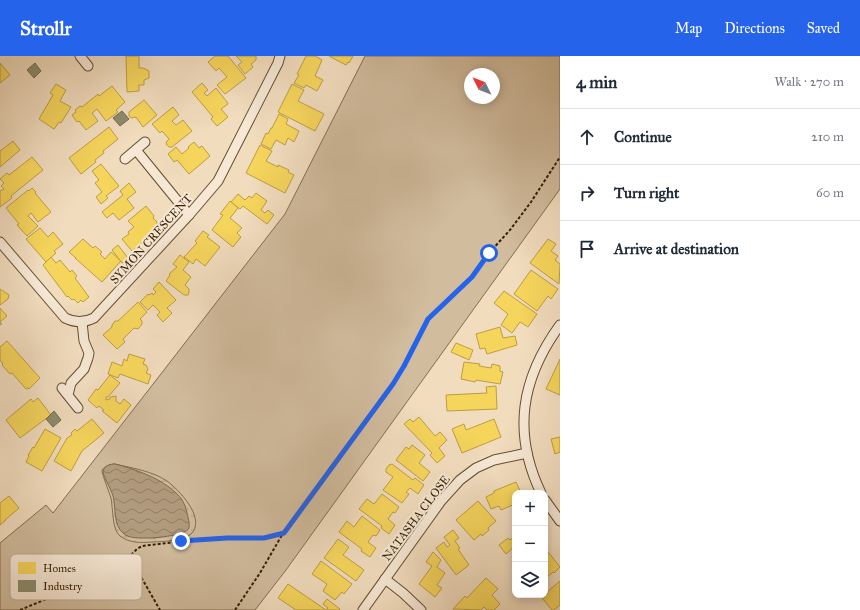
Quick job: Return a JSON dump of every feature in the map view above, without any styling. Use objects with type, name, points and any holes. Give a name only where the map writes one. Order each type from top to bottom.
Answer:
[{"type":"street","points":[[80,56],[88,66]]},
{"type":"street","name":"SYMON CRESCENT","points":[[82,322],[88,321],[99,314],[207,195],[222,174],[280,56]]},
{"type":"street","points":[[125,159],[145,142]]},
{"type":"street","points":[[136,150],[189,215]]},
{"type":"street","points":[[0,242],[60,314],[71,321],[82,322],[84,341],[89,353],[84,369],[71,383],[68,395]]},
{"type":"street","points":[[540,490],[527,453],[525,440],[525,416],[530,382],[534,369],[541,354],[560,325]]},
{"type":"street","points":[[62,388],[78,408]]},
{"type":"street","name":"NATASHA CLOSE","points":[[363,610],[444,497],[460,480],[476,468],[494,460],[527,453]]},
{"type":"street","points":[[548,504],[560,521]]},
{"type":"street","points":[[385,580],[403,593],[421,610]]},
{"type":"path","points":[[235,610],[284,533],[393,384],[428,319],[474,275],[486,256],[529,205],[560,157]]},
{"type":"path","points":[[132,554],[136,549],[142,546],[201,539],[264,538],[284,533]]},
{"type":"path","points":[[142,578],[160,610]]},
{"type":"path","points":[[20,610],[44,600]]},
{"type":"green space","points":[[365,56],[560,56],[560,189],[286,570],[255,610],[0,610],[0,543],[46,505],[53,513],[285,214]]},
{"type":"green space","points":[[115,464],[148,472],[172,485],[189,504],[193,511],[196,526],[193,532],[190,535],[180,539],[156,542],[135,542],[120,536],[117,533],[113,518],[111,498],[102,472],[105,467]],"holes":[[[115,506],[183,532],[155,538],[128,536],[117,524]]]},
{"type":"water","points":[[115,464],[162,482],[175,492],[185,507],[189,528],[183,533],[153,538],[132,537],[123,533],[120,530],[116,520],[113,496],[103,473],[107,466]]},
{"type":"building: Homes","points":[[126,56],[139,56],[139,68],[149,71],[149,78],[144,80],[144,85],[139,85],[139,91],[127,92]]},
{"type":"building: Homes","points":[[215,56],[228,56],[246,78],[225,94],[217,85],[227,77],[219,68],[216,71],[208,62]]},
{"type":"building: Homes","points":[[236,56],[256,56],[256,60],[251,64],[253,67],[245,74],[238,65],[242,62]]},
{"type":"building: Homes","points":[[306,56],[315,56],[322,60],[315,76],[323,80],[317,91],[306,85],[304,88],[294,83],[299,75],[297,74]]},
{"type":"building: Homes","points":[[329,56],[353,56],[346,65]]},
{"type":"building: Homes","points":[[0,63],[10,75],[0,83]]},
{"type":"building: Homes","points":[[202,83],[208,90],[204,93],[207,96],[216,88],[228,104],[221,109],[228,117],[217,126],[211,119],[213,117],[192,92]]},
{"type":"building: Homes","points":[[56,84],[66,90],[60,101],[71,107],[61,123],[59,122],[54,129],[39,119],[53,95],[50,93]]},
{"type":"building: Homes","points":[[292,84],[304,90],[298,101],[324,114],[315,131],[278,112]]},
{"type":"building: Homes","points":[[112,86],[125,102],[116,110],[118,112],[106,121],[97,109],[92,113],[98,121],[86,130],[72,115],[80,106],[82,107],[98,94],[99,96]]},
{"type":"building: Homes","points":[[144,100],[157,115],[143,127],[136,117],[131,118],[129,116],[129,112]]},
{"type":"building: Homes","points":[[173,107],[179,115],[172,121],[176,125],[183,120],[192,131],[172,147],[169,147],[166,144],[169,139],[162,131],[160,133],[152,124]]},
{"type":"building: Homes","points":[[279,114],[288,119],[286,124],[299,131],[294,142],[288,138],[285,145],[276,140],[271,149],[261,144],[266,133],[268,134]]},
{"type":"building: Homes","points":[[109,127],[118,139],[103,151],[104,153],[95,160],[96,162],[81,174],[69,158]]},
{"type":"building: Homes","points":[[13,141],[20,150],[0,167],[0,151]]},
{"type":"building: Homes","points":[[194,142],[199,148],[202,146],[210,156],[189,174],[177,160],[174,162],[168,154],[176,147],[182,154]]},
{"type":"building: Homes","points":[[260,145],[272,151],[266,161],[278,167],[278,165],[289,170],[288,172],[294,175],[285,193],[246,173]]},
{"type":"building: Homes","points":[[32,157],[43,170],[0,207],[0,191],[4,189],[1,186],[4,183],[0,179],[7,173],[9,175]]},
{"type":"building: Homes","points":[[101,164],[119,186],[106,196],[108,198],[101,204],[96,197],[102,192],[95,183],[99,180],[92,171]]},
{"type":"building: Homes","points":[[129,183],[136,192],[127,199],[134,208],[119,220],[113,213],[107,218],[102,212],[123,195],[120,191]]},
{"type":"building: Homes","points":[[32,188],[51,212],[38,222],[31,213],[28,216],[38,226],[27,236],[17,225],[19,224],[6,208]]},
{"type":"building: Homes","points":[[256,193],[267,201],[261,210],[265,213],[268,210],[274,215],[267,224],[243,206],[240,209],[231,202],[238,194],[245,200],[249,196],[252,198]]},
{"type":"building: Homes","points":[[230,201],[238,208],[230,218],[242,228],[237,233],[241,237],[233,247],[212,230],[223,215],[220,214]]},
{"type":"building: Homes","points":[[146,206],[157,222],[156,228],[146,236],[148,238],[132,251],[122,239],[129,234],[128,232],[134,227],[128,221]]},
{"type":"building: Homes","points":[[40,228],[48,237],[53,232],[63,244],[54,251],[56,253],[46,262],[26,239]]},
{"type":"building: Homes","points":[[203,231],[209,235],[207,237],[220,247],[205,266],[196,259],[193,264],[184,257],[197,243],[195,241]]},
{"type":"building: Homes","points":[[83,239],[93,248],[95,246],[102,252],[100,254],[105,259],[111,252],[121,261],[102,282],[69,252]]},
{"type":"building: Homes","points":[[548,239],[556,244],[551,251],[558,256],[555,260],[560,264],[559,284],[530,263]]},
{"type":"building: Homes","points":[[118,245],[128,258],[122,263],[112,250]]},
{"type":"building: Homes","points":[[180,255],[189,262],[183,270],[191,277],[185,285],[189,289],[188,295],[184,295],[166,281],[170,275],[169,274],[177,267],[173,264]]},
{"type":"building: Homes","points":[[51,257],[56,263],[60,260],[70,272],[72,270],[77,276],[75,278],[89,297],[83,302],[81,300],[78,303],[74,299],[72,300],[68,296],[67,297],[43,265]]},
{"type":"building: Homes","points":[[531,270],[558,289],[551,299],[548,296],[537,311],[514,294]]},
{"type":"building: Homes","points":[[159,282],[176,300],[167,308],[172,313],[163,322],[157,315],[160,312],[153,305],[148,310],[140,302],[148,294],[149,295],[152,293],[153,295],[156,292],[153,289]]},
{"type":"building: Homes","points":[[0,289],[9,295],[8,299],[0,305]]},
{"type":"building: Homes","points":[[504,291],[537,314],[528,327],[520,322],[512,333],[501,325],[508,314],[494,303]]},
{"type":"building: Homes","points":[[138,302],[147,312],[140,319],[142,324],[138,329],[134,328],[123,339],[125,342],[117,349],[103,335],[112,327],[115,321],[118,321]]},
{"type":"building: Homes","points":[[0,308],[7,316],[0,322]]},
{"type":"building: Homes","points":[[500,327],[503,338],[515,336],[517,345],[487,354],[485,348],[480,349],[476,334]]},
{"type":"building: Homes","points":[[7,341],[40,378],[29,389],[26,389],[12,373],[10,374],[2,365],[3,364],[0,360],[0,347]]},
{"type":"building: Homes","points":[[456,343],[473,350],[469,360],[451,352]]},
{"type":"building: Homes","points":[[129,354],[145,359],[143,364],[146,365],[148,369],[146,373],[151,375],[148,384],[120,374],[118,378],[108,374],[112,362],[122,366],[124,359],[127,361]]},
{"type":"building: Homes","points":[[560,359],[560,395],[546,389]]},
{"type":"building: Homes","points":[[464,362],[480,364],[479,366],[491,368],[492,364],[500,366],[500,371],[503,372],[500,384],[461,379]]},
{"type":"building: Homes","points":[[110,375],[120,383],[108,397],[106,397],[106,400],[110,399],[110,397],[116,396],[116,401],[120,404],[124,399],[131,405],[117,423],[102,411],[104,410],[99,406],[97,408],[88,400],[96,389],[98,390]]},
{"type":"building: Homes","points":[[496,386],[497,409],[447,411],[446,395],[487,393],[486,387]]},
{"type":"building: Homes","points":[[38,398],[51,415],[20,438],[6,420],[31,399],[33,402]]},
{"type":"building: Homes","points":[[419,417],[435,436],[440,432],[447,440],[439,448],[445,456],[437,463],[430,455],[432,453],[404,424],[410,419],[413,422]]},
{"type":"building: Homes","points":[[92,419],[104,433],[82,451],[71,471],[54,461],[67,438],[72,435],[71,433],[75,429],[77,431]]},
{"type":"building: Homes","points":[[494,419],[501,437],[462,453],[452,429],[464,424],[466,430]]},
{"type":"building: Homes","points":[[45,429],[61,438],[42,471],[26,462],[29,456],[28,455]]},
{"type":"building: Homes","points":[[560,437],[560,452],[555,454],[551,439]]},
{"type":"building: Homes","points":[[412,445],[425,455],[419,463],[430,472],[423,481],[396,460],[406,447],[409,449]]},
{"type":"building: Homes","points":[[392,464],[413,480],[415,478],[424,485],[418,494],[410,488],[406,492],[409,494],[402,503],[383,490],[393,477],[386,472],[389,465]]},
{"type":"building: Homes","points":[[516,482],[520,490],[512,490],[512,505],[501,510],[499,506],[491,509],[486,497],[494,493],[494,491]]},
{"type":"building: Homes","points":[[382,494],[399,507],[388,519],[395,525],[389,534],[381,528],[382,526],[359,509],[367,499],[374,504]]},
{"type":"building: Homes","points":[[9,496],[19,508],[0,525],[0,503]]},
{"type":"building: Homes","points":[[478,501],[496,521],[488,528],[489,530],[474,540],[456,520]]},
{"type":"building: Homes","points":[[362,516],[380,530],[376,536],[373,535],[368,542],[376,548],[370,557],[361,551],[362,549],[339,532],[347,521],[354,527]]},
{"type":"building: Homes","points":[[453,530],[459,538],[455,541],[460,548],[458,549],[469,565],[456,575],[436,548],[444,542],[447,547],[450,545],[444,537]]},
{"type":"building: Homes","points":[[508,538],[510,540],[512,538],[512,549],[506,554],[499,545]]},
{"type":"building: Homes","points":[[338,539],[349,547],[343,555],[364,570],[356,581],[324,558]]},
{"type":"building: Homes","points":[[433,552],[441,560],[437,567],[445,573],[437,585],[442,588],[435,597],[419,584],[432,566],[426,562]]},
{"type":"building: Homes","points":[[548,552],[560,567],[554,573],[553,572],[548,576]]},
{"type":"building: Homes","points":[[321,561],[352,584],[344,594],[342,592],[335,600],[323,591],[327,584],[312,574]]},
{"type":"building: Homes","points":[[486,578],[498,589],[492,595],[500,604],[494,610],[487,610],[484,607],[481,610],[453,609],[465,596],[467,598]]},
{"type":"building: Homes","points":[[560,581],[560,605],[554,610],[552,610],[542,598],[548,598],[548,591]]},
{"type":"building: Homes","points":[[288,584],[326,610],[296,610],[278,598]]},
{"type":"building: Homes","points":[[327,599],[340,609],[339,610],[326,610],[328,608],[323,604]]},
{"type":"building: Industry","points":[[35,63],[41,71],[34,78],[27,70]]},
{"type":"building: Industry","points":[[122,111],[129,119],[120,126],[113,118]]},
{"type":"building: Industry","points":[[54,411],[61,420],[53,427],[46,419]]},
{"type":"route","points":[[181,541],[227,538],[264,538],[284,533],[393,384],[414,348],[428,319],[472,277],[489,253]]}]
